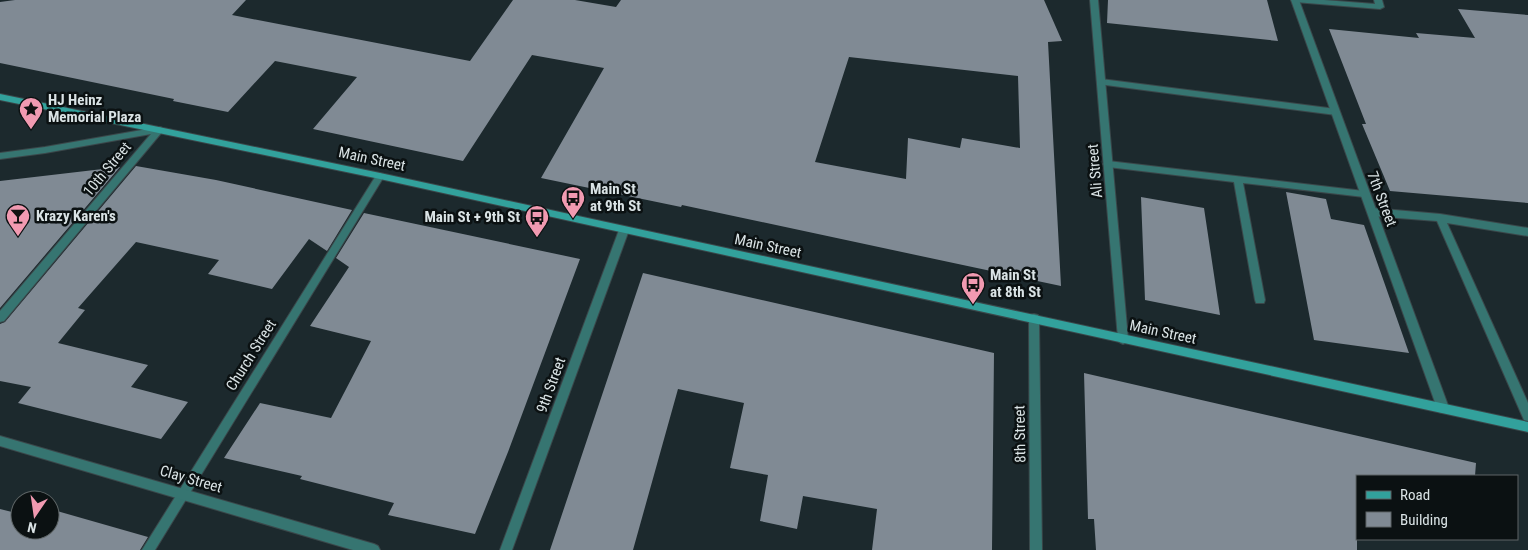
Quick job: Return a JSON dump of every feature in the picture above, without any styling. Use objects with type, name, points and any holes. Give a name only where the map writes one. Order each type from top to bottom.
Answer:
[{"type":"main road","name":"Main Street","points":[[0,97],[380,176],[1528,427]]},
{"type":"street","name":"Ali Street","points":[[1094,0],[1123,339]]},
{"type":"street","points":[[1295,0],[1380,7],[1378,0]]},
{"type":"street","name":"7th Street","points":[[1295,0],[1443,408]]},
{"type":"street","points":[[1101,82],[1336,112]]},
{"type":"street","points":[[0,156],[159,130]]},
{"type":"street","name":"10th Street","points":[[0,318],[159,130]]},
{"type":"street","points":[[1108,164],[1364,194]]},
{"type":"street","name":"Church Street","points":[[148,550],[380,176]]},
{"type":"street","points":[[1238,179],[1260,300]]},
{"type":"street","points":[[1372,212],[1440,218],[1528,232]]},
{"type":"street","points":[[1440,218],[1528,416]]},
{"type":"street","name":"9th Street","points":[[506,550],[624,230]]},
{"type":"street","name":"8th Street","points":[[1034,318],[1036,550]]},
{"type":"street","name":"Clay Street","points":[[0,441],[374,550]]},
{"type":"building","points":[[15,0],[246,0],[232,15],[470,61],[513,0],[575,0],[616,7],[621,0],[1044,0],[1062,41],[1048,42],[1061,286],[682,205],[681,207],[541,178],[604,68],[532,55],[463,161],[313,129],[357,77],[275,61],[228,112],[0,63],[0,2]],"holes":[[[849,57],[1018,76],[1020,148],[962,138],[960,148],[908,138],[906,179],[815,162]]]},
{"type":"building","points":[[1108,0],[1267,0],[1278,41],[1107,23]]},
{"type":"building","points":[[1458,9],[1528,15],[1528,203],[1390,191],[1362,124],[1366,124],[1329,29],[1419,38],[1416,33],[1475,38]]},
{"type":"building","points":[[136,166],[216,180],[352,210],[327,251],[309,239],[272,289],[208,274],[219,260],[136,242],[78,308],[85,310],[58,343],[148,365],[131,387],[188,402],[161,439],[18,403],[31,387],[0,381],[0,324],[5,322]]},
{"type":"building","points":[[120,167],[0,308],[0,181]]},
{"type":"building","points":[[1286,192],[1326,199],[1331,219],[1364,225],[1409,353],[1314,340]]},
{"type":"building","points":[[1141,197],[1204,208],[1220,315],[1145,300]]},
{"type":"building","points":[[364,213],[580,259],[508,452],[475,534],[388,515],[394,503],[300,479],[302,476],[224,458],[260,403],[331,418],[371,341],[310,326],[349,267],[336,258]]},
{"type":"building","points":[[643,273],[994,353],[992,550],[872,550],[877,509],[803,496],[797,529],[760,521],[768,475],[730,468],[744,403],[678,389],[633,550],[550,550]]},
{"type":"building","points":[[1084,373],[1476,463],[1475,475],[1356,475],[1357,550],[1096,550],[1094,519],[1088,519]]},
{"type":"building","points":[[0,509],[10,512],[10,540],[60,540],[60,512],[148,537],[140,550],[0,550]]},
{"type":"place","name":"HJ Heinz Memorial Plaza","points":[[31,130]]},
{"type":"place","name":"Main St at 9th St","points":[[573,219]]},
{"type":"place","name":"Krazy Karen's","points":[[18,237]]},
{"type":"place","name":"Main St + 9th St","points":[[537,238]]},
{"type":"place","name":"Main St at 8th St","points":[[973,305]]}]
